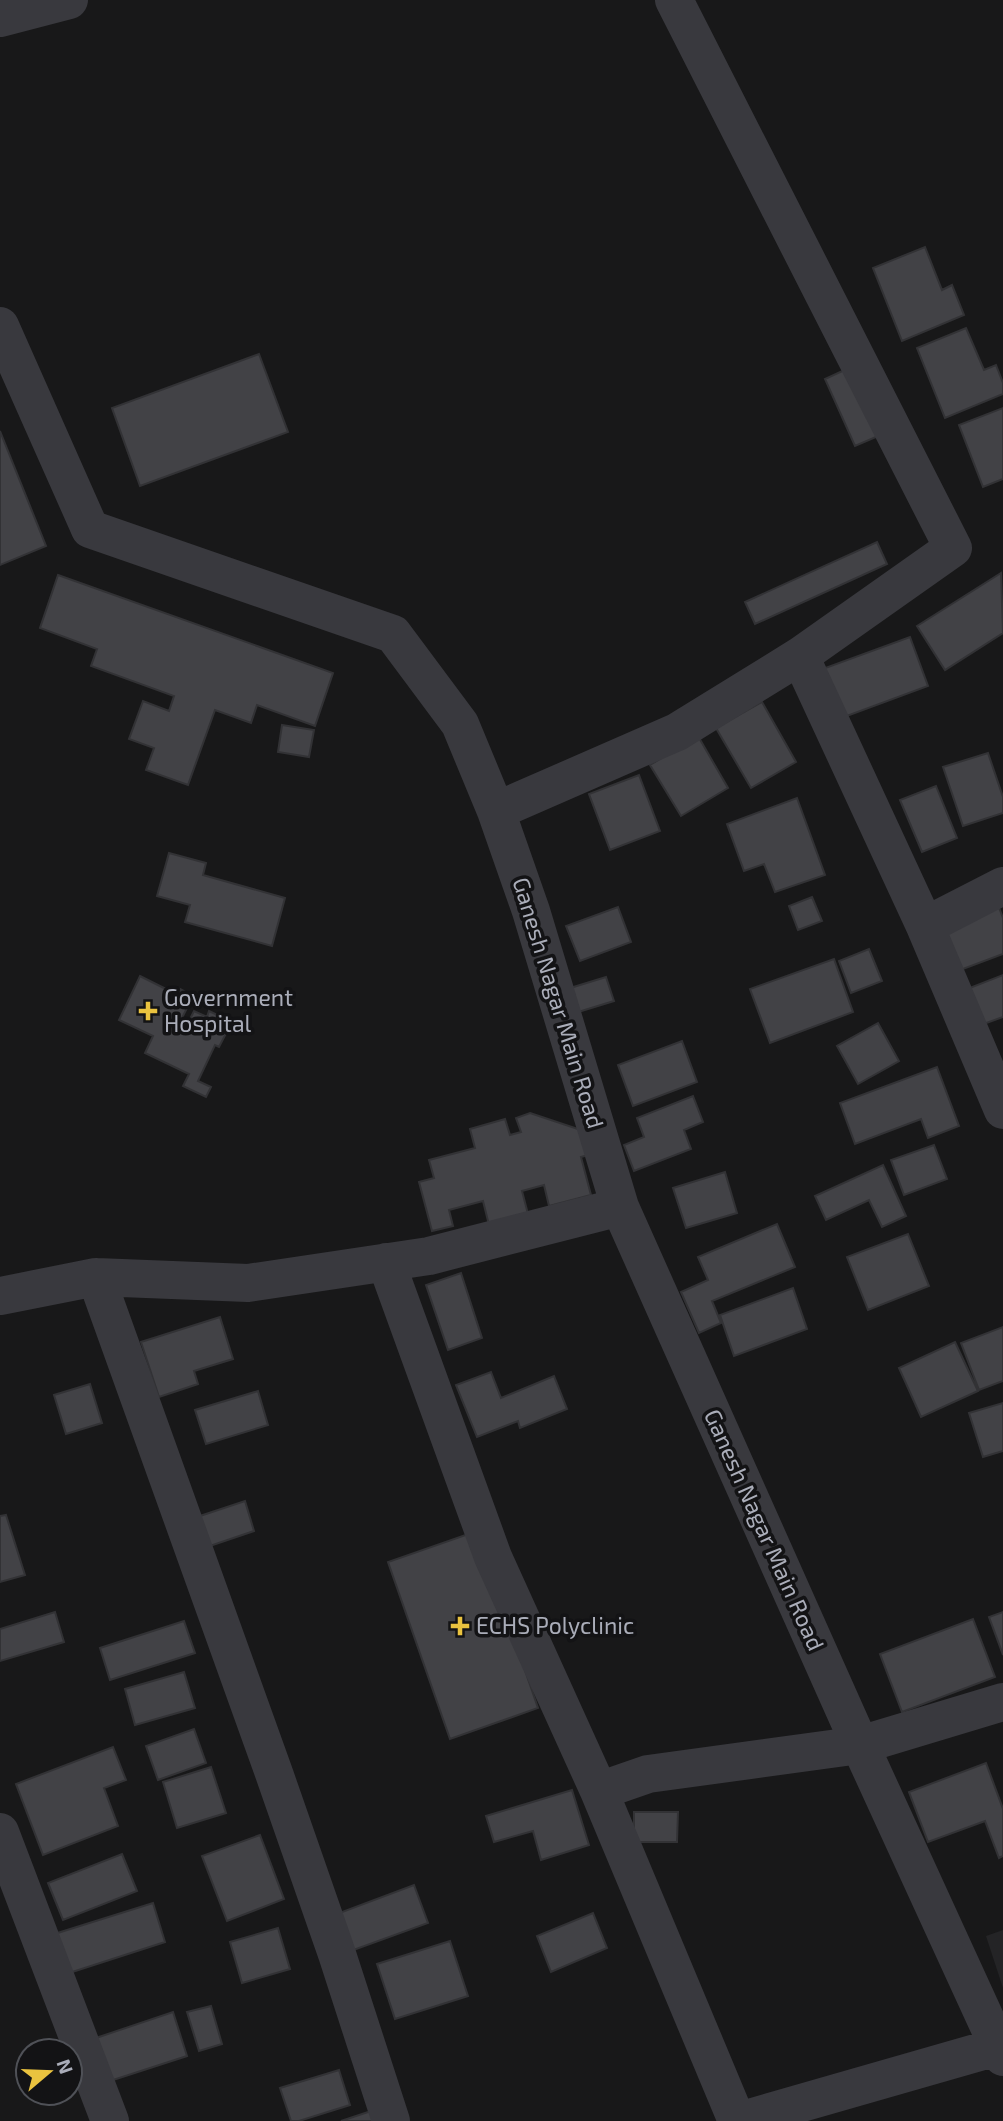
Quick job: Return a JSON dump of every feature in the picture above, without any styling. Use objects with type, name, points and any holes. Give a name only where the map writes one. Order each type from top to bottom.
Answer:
[{"type":"street","points":[[0,18],[69,0]]},
{"type":"street","points":[[496,811],[677,732],[800,656],[953,548],[674,0]]},
{"type":"street","name":"Ganesh Nagar Main Road","points":[[0,326],[90,529],[393,634],[460,724],[496,811],[531,911],[620,1207],[860,1745],[1001,2051]]},
{"type":"street","points":[[800,656],[925,926],[1003,1110]]},
{"type":"street","points":[[925,926],[1003,886]]},
{"type":"street","points":[[0,1296],[96,1277],[248,1283],[429,1256],[620,1207]]},
{"type":"street","points":[[386,1262],[493,1557],[599,1791],[738,2121],[1001,2051]]},
{"type":"street","points":[[96,1277],[337,1954],[391,2121]]},
{"type":"street","points":[[599,1791],[648,1774],[860,1745],[1003,1702]]},
{"type":"street","points":[[0,1832],[110,2121]]},
{"type":"shaded area","points":[[1003,1930],[1003,1988],[986,1936]]},
{"type":"building","points":[[925,247],[942,290],[952,285],[964,315],[902,341],[873,268]]},
{"type":"building","points":[[966,328],[984,370],[996,365],[1003,383],[1003,394],[945,418],[917,348]]},
{"type":"building","points":[[259,354],[288,432],[140,486],[112,408]]},
{"type":"building","points":[[853,366],[883,434],[855,446],[825,379]]},
{"type":"building","points":[[1003,408],[1003,479],[983,487],[959,425]]},
{"type":"building","points":[[0,431],[46,546],[0,565]]},
{"type":"building","points":[[877,542],[887,564],[755,624],[745,602]]},
{"type":"building","points":[[1001,573],[1003,633],[945,670],[917,626]]},
{"type":"building","points":[[58,575],[333,673],[315,726],[257,705],[251,723],[215,710],[188,785],[146,770],[154,748],[129,739],[143,701],[169,711],[174,696],[91,666],[97,649],[40,628]]},
{"type":"building","points":[[910,637],[928,686],[836,720],[817,671]]},
{"type":"building","points":[[762,702],[796,762],[751,788],[716,728]]},
{"type":"building","points":[[282,725],[314,730],[309,757],[278,752]]},
{"type":"building","points":[[698,736],[728,788],[681,816],[650,765]]},
{"type":"building","points":[[988,753],[1003,797],[1003,813],[963,826],[943,767]]},
{"type":"building","points":[[639,775],[660,831],[610,850],[589,794]]},
{"type":"building","points":[[936,786],[957,838],[922,852],[900,800]]},
{"type":"building","points":[[797,798],[825,875],[775,892],[764,864],[744,871],[727,824]]},
{"type":"building","points":[[169,853],[206,863],[203,875],[285,898],[272,946],[185,922],[190,905],[157,896]]},
{"type":"building","points":[[812,897],[822,921],[798,930],[789,906]]},
{"type":"building","points":[[996,900],[1003,918],[1003,954],[955,972],[936,923]]},
{"type":"building","points":[[618,907],[631,942],[580,961],[566,926]]},
{"type":"building","points":[[869,949],[882,981],[851,993],[839,961]]},
{"type":"building","points":[[834,959],[853,1012],[770,1043],[750,989]]},
{"type":"building","points":[[1003,975],[1003,1017],[981,1025],[967,989]]},
{"type":"building","points":[[140,976],[168,990],[163,999],[173,1005],[180,989],[193,996],[180,1022],[187,1025],[194,1011],[207,1017],[209,1011],[232,1022],[219,1047],[215,1045],[198,1081],[211,1087],[206,1097],[183,1086],[189,1074],[145,1053],[153,1036],[119,1020]]},
{"type":"building","points":[[606,977],[614,1001],[575,1013],[567,989]]},
{"type":"building","points":[[878,1023],[899,1061],[858,1084],[837,1046]]},
{"type":"building","points":[[682,1041],[697,1082],[633,1106],[618,1065]]},
{"type":"building","points":[[937,1067],[959,1126],[928,1138],[921,1119],[855,1144],[840,1103]]},
{"type":"building","points":[[693,1096],[703,1122],[684,1130],[691,1149],[634,1171],[624,1145],[644,1137],[637,1118]]},
{"type":"building","points":[[530,1113],[584,1131],[592,1154],[581,1157],[591,1195],[549,1206],[544,1185],[522,1191],[528,1214],[489,1225],[483,1201],[449,1210],[453,1226],[432,1231],[419,1182],[434,1178],[429,1160],[475,1148],[470,1129],[505,1119],[510,1135],[521,1132],[516,1118]]},
{"type":"building","points":[[934,1145],[947,1179],[904,1195],[891,1160]]},
{"type":"building","points":[[883,1165],[906,1216],[882,1227],[869,1200],[826,1220],[815,1196]]},
{"type":"building","points":[[725,1172],[737,1213],[686,1228],[673,1188]]},
{"type":"building","points":[[777,1224],[795,1267],[712,1301],[721,1323],[699,1333],[681,1292],[708,1280],[698,1257]]},
{"type":"building","points":[[908,1234],[929,1286],[868,1310],[847,1257]]},
{"type":"building","points":[[461,1273],[482,1338],[448,1350],[426,1285]]},
{"type":"building","points":[[793,1288],[807,1329],[734,1356],[720,1315]]},
{"type":"building","points":[[220,1317],[233,1359],[194,1371],[198,1384],[159,1397],[141,1342]]},
{"type":"building","points":[[1003,1327],[1003,1381],[979,1390],[961,1343]]},
{"type":"building","points":[[955,1342],[978,1391],[921,1417],[899,1368]]},
{"type":"building","points":[[491,1372],[501,1398],[554,1376],[567,1409],[520,1428],[518,1421],[477,1437],[456,1385]]},
{"type":"building","points":[[90,1384],[102,1423],[66,1434],[54,1395]]},
{"type":"building","points":[[258,1391],[268,1425],[206,1444],[195,1410]]},
{"type":"building","points":[[1003,1403],[1003,1451],[983,1457],[969,1413]]},
{"type":"building","points":[[245,1501],[254,1531],[204,1548],[194,1518]]},
{"type":"building","points":[[6,1515],[25,1575],[0,1582],[0,1516]]},
{"type":"building","points":[[477,1531],[538,1708],[450,1739],[388,1562]]},
{"type":"building","points":[[55,1612],[64,1642],[0,1661],[0,1629]]},
{"type":"building","points":[[1003,1612],[1003,1655],[989,1617]]},
{"type":"building","points":[[973,1619],[995,1677],[902,1712],[880,1654]]},
{"type":"building","points":[[184,1621],[195,1653],[110,1680],[100,1648]]},
{"type":"building","points":[[184,1672],[195,1708],[135,1725],[125,1689]]},
{"type":"building","points":[[194,1729],[206,1763],[158,1780],[146,1746]]},
{"type":"building","points":[[113,1747],[126,1780],[104,1788],[118,1826],[43,1855],[16,1784]]},
{"type":"building","points":[[986,1763],[1003,1809],[1003,1856],[999,1858],[985,1821],[928,1842],[909,1792]]},
{"type":"building","points":[[211,1767],[226,1813],[177,1828],[163,1782]]},
{"type":"building","points":[[572,1790],[589,1845],[541,1860],[533,1831],[494,1842],[486,1816]]},
{"type":"building","points":[[634,1812],[678,1812],[677,1842],[634,1842]]},
{"type":"building","points":[[260,1835],[284,1899],[227,1921],[202,1856]]},
{"type":"building","points":[[122,1854],[137,1891],[63,1920],[48,1883]]},
{"type":"building","points":[[414,1885],[428,1923],[348,1952],[334,1915]]},
{"type":"building","points":[[153,1903],[165,1942],[60,1976],[48,1936]]},
{"type":"building","points":[[593,1913],[607,1948],[551,1972],[537,1936]]},
{"type":"building","points":[[278,1928],[290,1969],[242,1983],[230,1942]]},
{"type":"building","points":[[450,1941],[468,1996],[395,2019],[377,1964]]},
{"type":"building","points":[[211,2006],[222,2044],[199,2051],[187,2012]]},
{"type":"building","points":[[173,2012],[187,2056],[107,2082],[93,2039]]},
{"type":"building","points":[[339,2070],[350,2105],[291,2121],[280,2088]]},
{"type":"building","points":[[371,2111],[374,2121],[341,2121]]},
{"type":"place","name":"Government Hospital","points":[[148,1011]]},
{"type":"place","name":"ECHS Polyclinic","points":[[460,1626]]}]
